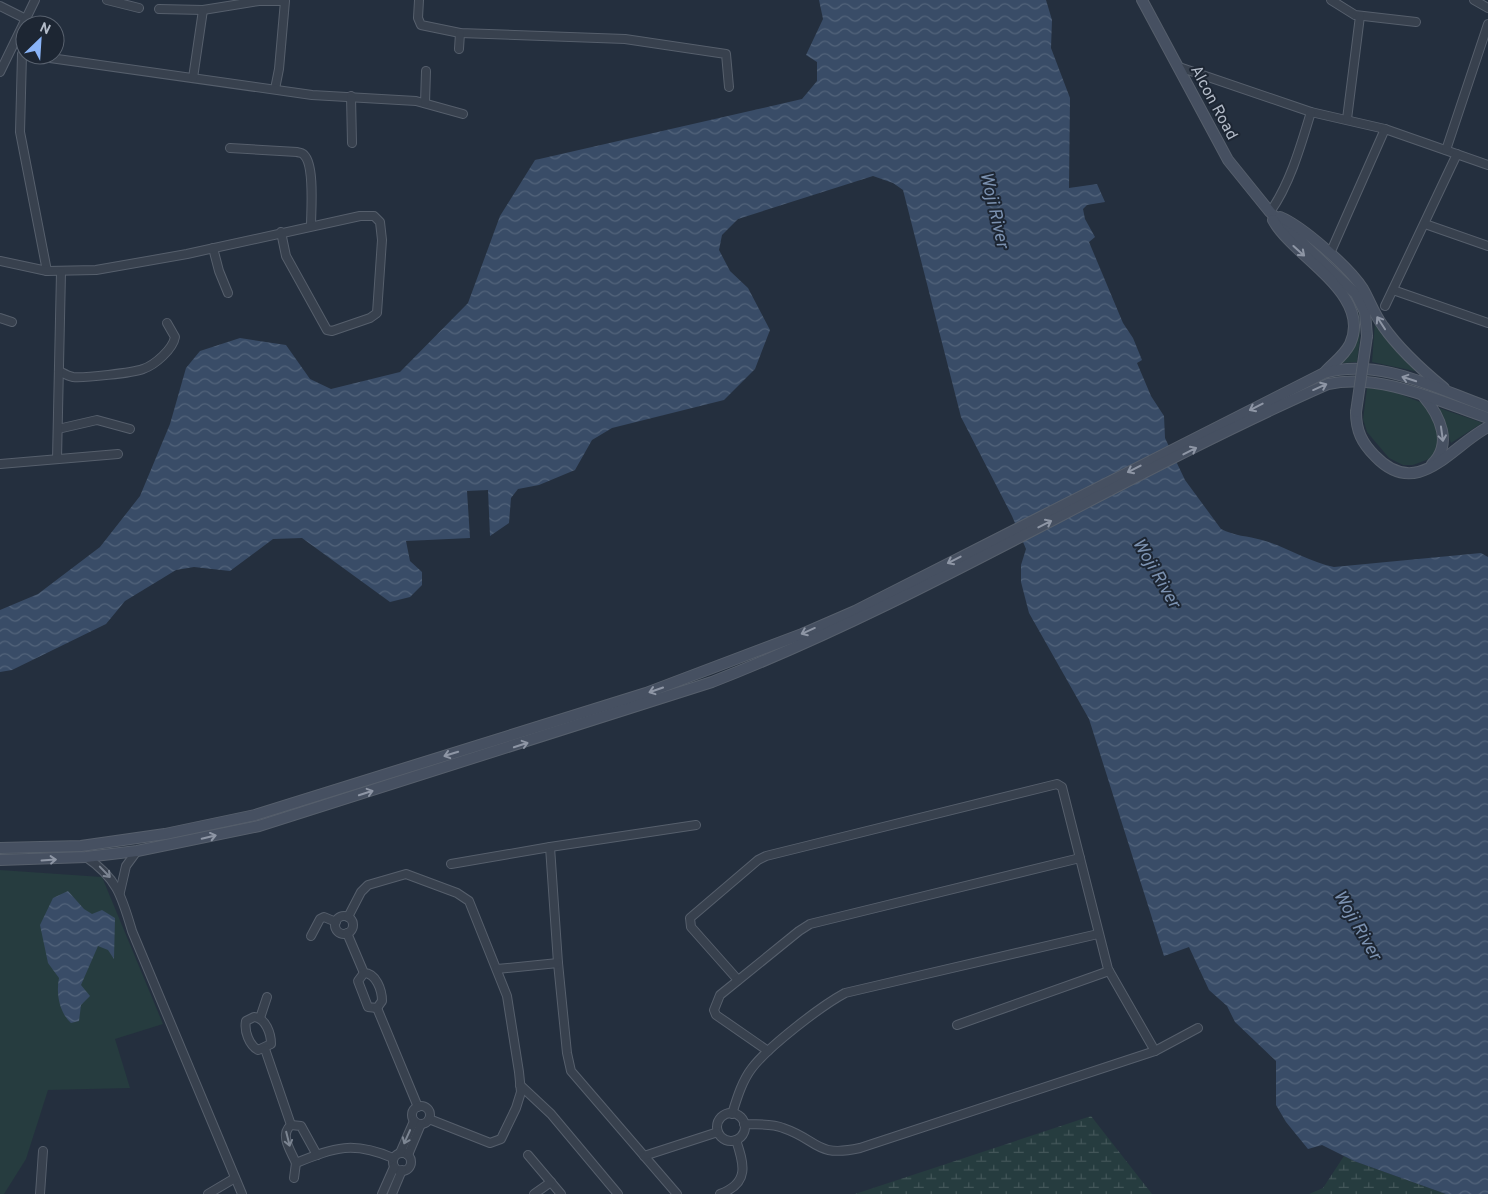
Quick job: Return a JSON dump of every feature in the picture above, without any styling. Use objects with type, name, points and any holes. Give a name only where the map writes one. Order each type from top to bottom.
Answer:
[{"type":"main road","name":"Alcon Road","points":[[1142,0],[1228,160],[1270,212]]},
{"type":"main road","points":[[1270,212],[1356,294],[1365,312],[1367,336],[1356,412],[1356,425],[1359,436],[1376,458],[1396,471],[1407,473],[1424,471],[1440,463],[1459,446],[1488,427]]},
{"type":"main road","points":[[1270,212],[1280,231],[1337,287],[1353,318],[1354,330],[1349,345],[1324,374]]},
{"type":"main road","points":[[1270,212],[1298,226],[1353,276],[1367,296],[1378,320],[1394,340],[1452,394]]},
{"type":"main road","points":[[0,860],[86,857],[137,851],[259,826],[712,682],[833,630],[999,542],[1226,428],[1324,374],[1345,369],[1378,371],[1398,375],[1488,407]]},
{"type":"main road","points":[[1226,428],[1339,381],[1386,385],[1488,418]]},
{"type":"main road","points":[[1423,396],[1435,412],[1444,438],[1440,454],[1424,471]]},
{"type":"main road","points":[[0,848],[81,846],[165,834],[255,816],[695,676],[802,634],[999,542]]},
{"type":"street","points":[[28,15],[35,0]]},
{"type":"street","points":[[107,0],[139,8]]},
{"type":"street","points":[[419,0],[418,18],[421,25],[460,34],[625,39],[726,54],[729,87]]},
{"type":"street","points":[[1331,0],[1351,14],[1416,22]]},
{"type":"street","points":[[1474,0],[1488,8]]},
{"type":"street","points":[[159,9],[204,10],[259,1],[285,1],[283,40],[275,89]]},
{"type":"street","points":[[0,6],[18,15]]},
{"type":"street","points":[[193,78],[204,10]]},
{"type":"street","points":[[1347,119],[1360,16]]},
{"type":"street","points":[[1446,150],[1488,24]]},
{"type":"street","points":[[459,49],[460,34]]},
{"type":"street","points":[[0,72],[15,40]]},
{"type":"street","points":[[9,52],[15,53]]},
{"type":"street","points":[[65,60],[312,95],[351,96],[425,103],[463,114]]},
{"type":"street","points":[[24,65],[20,132],[47,271]]},
{"type":"street","points":[[1179,67],[1311,112],[1385,129],[1488,165]]},
{"type":"street","points":[[425,103],[426,71]]},
{"type":"street","points":[[351,96],[352,143]]},
{"type":"street","points":[[1270,212],[1277,203],[1301,144],[1311,112]]},
{"type":"street","points":[[1332,249],[1385,129]]},
{"type":"street","points":[[230,148],[297,152],[305,155],[309,163],[311,226]]},
{"type":"street","points":[[1385,306],[1457,154]]},
{"type":"street","points":[[0,261],[47,271],[96,270],[213,248],[281,232],[360,216],[378,218],[382,240],[377,313],[370,318],[332,331],[327,330],[322,325],[286,256],[281,232]]},
{"type":"street","points":[[1425,224],[1488,246]]},
{"type":"street","points":[[213,248],[219,271],[228,293]]},
{"type":"street","points":[[57,459],[61,272]]},
{"type":"street","points":[[1393,290],[1488,323]]},
{"type":"street","points":[[0,318],[12,322]]},
{"type":"street","points":[[59,371],[72,377],[83,377],[143,369],[164,354],[174,342],[175,337],[167,323]]},
{"type":"street","points":[[58,429],[97,420],[130,429]]},
{"type":"street","points":[[0,464],[118,454]]},
{"type":"street","points":[[738,980],[692,927],[690,918],[766,856],[1057,784],[1062,787],[1098,934],[1109,971],[1155,1051]]},
{"type":"street","points":[[451,864],[696,825]]},
{"type":"street","points":[[550,847],[558,962],[567,1053],[571,1071],[677,1194]]},
{"type":"street","points":[[120,892],[126,866],[137,851]]},
{"type":"street","points":[[86,857],[103,870],[120,892],[132,931],[242,1194]]},
{"type":"street","points":[[768,1051],[716,1015],[714,1010],[720,995],[810,924],[1080,858]]},
{"type":"street","points":[[348,917],[361,892],[368,886],[406,874],[458,892],[469,901],[498,968],[512,1014],[521,1092],[510,1123],[501,1139],[496,1142],[481,1141],[429,1118],[418,1122],[404,1154],[393,1158]]},
{"type":"street","points":[[311,936],[320,920],[324,917],[336,922]]},
{"type":"street","points":[[336,922],[341,917],[348,917]]},
{"type":"street","points":[[348,917],[353,926],[348,933]]},
{"type":"street","points":[[336,922],[338,931],[348,933]]},
{"type":"street","points":[[348,933],[364,973]]},
{"type":"street","points":[[732,1114],[742,1085],[752,1068],[768,1051],[831,1000],[845,994],[1098,934]]},
{"type":"street","points":[[498,968],[558,962]]},
{"type":"street","points":[[957,1025],[1109,971]]},
{"type":"street","points":[[364,973],[368,973],[375,978],[382,997],[382,1002],[377,1008]]},
{"type":"street","points":[[364,973],[358,982],[364,1002],[368,1007],[377,1008]]},
{"type":"street","points":[[260,1018],[246,1021],[244,1028],[253,1047],[258,1050],[265,1049],[271,1044],[271,1038],[260,1018],[267,997]]},
{"type":"street","points":[[377,1008],[418,1107]]},
{"type":"street","points":[[744,1124],[772,1125],[784,1128],[811,1144],[828,1151],[841,1152],[860,1148],[1155,1051],[1198,1028]]},
{"type":"street","points":[[265,1049],[291,1125]]},
{"type":"street","points":[[520,1085],[551,1114],[618,1194]]},
{"type":"street","points":[[418,1107],[426,1108],[430,1113],[429,1118]]},
{"type":"street","points":[[418,1107],[412,1114],[418,1122]]},
{"type":"street","points":[[726,1114],[739,1116],[744,1124],[743,1134],[736,1140],[727,1140],[718,1132],[719,1120],[726,1114]]},
{"type":"street","points":[[294,1178],[296,1163],[285,1136],[286,1129],[291,1125],[301,1126],[317,1154]]},
{"type":"street","points":[[644,1156],[718,1132]]},
{"type":"street","points":[[720,1194],[731,1190],[737,1185],[744,1167],[736,1140]]},
{"type":"street","points":[[296,1163],[317,1154],[346,1147],[372,1149],[393,1158],[398,1169],[392,1194]]},
{"type":"street","points":[[40,1194],[43,1151]]},
{"type":"street","points":[[382,1194],[398,1169],[410,1165],[404,1154]]},
{"type":"street","points":[[528,1155],[561,1194]]},
{"type":"street","points":[[208,1194],[235,1178]]},
{"type":"street","points":[[534,1194],[551,1182]]},
{"type":"green space","points":[[1343,286],[1355,304],[1360,322],[1357,362],[1341,363],[1353,345]]},
{"type":"green space","points":[[1375,321],[1419,372],[1372,362]]},
{"type":"green space","points":[[1367,388],[1389,390],[1423,403],[1437,428],[1439,441],[1434,454],[1429,459],[1413,465],[1403,465],[1389,458],[1367,432],[1363,419]]},
{"type":"green space","points":[[1439,408],[1480,422],[1482,423],[1451,443]]},
{"type":"green space","points":[[0,870],[102,877],[163,1024],[115,1039],[130,1088],[48,1090],[26,1159],[4,1194],[0,1194]]},
{"type":"green space","points":[[1091,1116],[1152,1194],[855,1194]]},
{"type":"green space","points":[[1344,1156],[1446,1194],[1309,1194],[1323,1188]]},
{"type":"water","name":"Woji River","points":[[819,0],[1046,0],[1052,20],[1051,48],[1070,98],[1069,188],[1097,184],[1105,202],[1087,205],[1083,209],[1085,219],[1095,237],[1089,242],[1123,323],[1133,338],[1142,360],[1137,363],[1151,396],[1164,416],[1165,438],[1185,480],[1221,529],[1271,543],[1316,562],[1334,567],[1481,553],[1488,557],[1488,1194],[1446,1194],[1354,1161],[1322,1145],[1308,1149],[1286,1122],[1276,1105],[1276,1061],[1235,1022],[1227,1006],[1209,990],[1189,947],[1164,956],[1089,719],[1029,613],[1021,582],[1021,565],[1026,549],[1012,516],[961,417],[903,190],[893,183],[873,176],[738,219],[722,235],[719,250],[730,271],[748,288],[770,330],[755,369],[724,400],[612,428],[592,440],[575,470],[539,485],[518,489],[511,498],[509,523],[490,536],[488,490],[467,491],[470,538],[406,541],[410,561],[422,572],[422,585],[410,597],[390,602],[302,538],[273,539],[230,571],[194,567],[176,570],[125,601],[106,624],[12,670],[0,672],[0,610],[38,594],[100,547],[140,496],[170,424],[186,368],[200,351],[240,338],[286,345],[310,379],[331,389],[400,372],[468,303],[500,216],[535,160],[802,99],[817,81],[817,62],[806,55],[823,19]]},
{"type":"water","points":[[68,891],[84,909],[92,914],[102,910],[115,918],[114,959],[108,950],[98,946],[81,985],[90,996],[81,1005],[79,1021],[71,1023],[61,1008],[58,996],[59,978],[48,963],[40,925],[53,898]]}]
